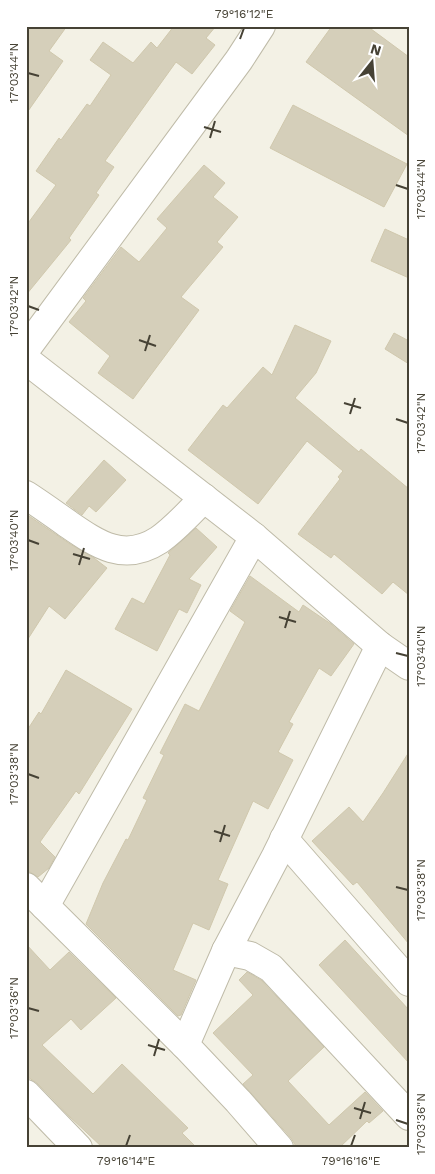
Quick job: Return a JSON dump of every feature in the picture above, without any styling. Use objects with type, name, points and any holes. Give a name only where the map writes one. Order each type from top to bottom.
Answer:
[{"type":"street","points":[[26,349],[239,60],[261,26]]},
{"type":"street","points":[[26,360],[254,537],[380,646],[409,666]]},
{"type":"street","points":[[26,495],[94,542],[112,549],[128,550],[145,547],[160,540],[204,498]]},
{"type":"street","points":[[254,537],[36,896],[186,1045],[278,1148]]},
{"type":"street","points":[[186,1045],[226,952],[380,646]]},
{"type":"street","points":[[284,839],[409,982]]},
{"type":"street","points":[[226,952],[250,956],[271,968],[409,1116]]},
{"type":"street","points":[[26,1094],[78,1148]]},
{"type":"building","points":[[26,26],[67,26],[49,51],[63,61],[26,114]]},
{"type":"building","points":[[174,26],[216,26],[206,38],[215,45],[192,74],[176,62],[105,161],[114,167],[96,193],[99,195],[69,238],[71,240],[26,295],[26,226],[56,185],[36,171],[59,138],[61,140],[87,104],[90,106],[111,75],[90,60],[103,42],[133,63],[151,42],[157,48]]},
{"type":"building","points":[[332,26],[367,26],[409,57],[409,136],[306,62]]},
{"type":"building","points":[[293,105],[407,164],[384,207],[270,148]]},
{"type":"building","points":[[204,165],[225,183],[213,197],[238,217],[217,242],[223,247],[181,297],[199,310],[133,399],[98,373],[110,356],[69,322],[86,301],[83,298],[121,247],[139,262],[167,228],[157,219]]},
{"type":"building","points":[[385,229],[409,240],[409,278],[371,261]]},
{"type":"building","points":[[295,325],[331,341],[316,373],[295,398],[359,452],[361,449],[409,489],[409,595],[393,582],[382,594],[334,554],[331,558],[298,534],[340,479],[338,477],[343,471],[307,441],[258,504],[188,450],[223,405],[227,408],[263,367],[272,375]]},
{"type":"building","points":[[394,333],[409,341],[409,364],[385,349]]},
{"type":"building","points":[[104,460],[126,480],[96,512],[89,506],[82,515],[66,503]]},
{"type":"building","points":[[26,514],[107,568],[65,619],[49,606],[26,642]]},
{"type":"building","points":[[196,528],[217,547],[189,579],[201,585],[187,613],[179,609],[157,651],[115,629],[132,598],[144,604],[170,555],[168,553]]},
{"type":"building","points":[[250,576],[299,612],[303,605],[331,624],[354,644],[331,676],[319,668],[289,722],[293,724],[278,752],[293,760],[268,809],[253,801],[218,880],[228,884],[209,930],[193,923],[173,970],[196,980],[181,1015],[178,1016],[86,924],[103,883],[126,839],[128,840],[147,800],[143,798],[164,755],[160,753],[185,704],[199,711],[245,622],[230,611]]},
{"type":"building","points":[[66,670],[132,709],[79,794],[76,791],[40,842],[55,857],[49,868],[38,877],[30,872],[26,872],[26,732],[39,712],[41,714]]},
{"type":"building","points":[[409,752],[409,944],[357,882],[353,885],[312,841],[349,807],[363,822]]},
{"type":"building","points":[[345,940],[409,1010],[409,1063],[319,965]]},
{"type":"building","points":[[26,944],[50,970],[69,952],[116,998],[81,1030],[71,1019],[42,1045],[93,1094],[122,1064],[188,1128],[182,1133],[197,1148],[103,1148],[37,1083],[26,1076]]},
{"type":"building","points":[[247,972],[261,980],[324,1047],[288,1081],[329,1125],[365,1092],[383,1111],[369,1123],[367,1121],[339,1148],[297,1148],[291,1138],[243,1084],[253,1075],[213,1033],[253,995],[239,980]]}]
